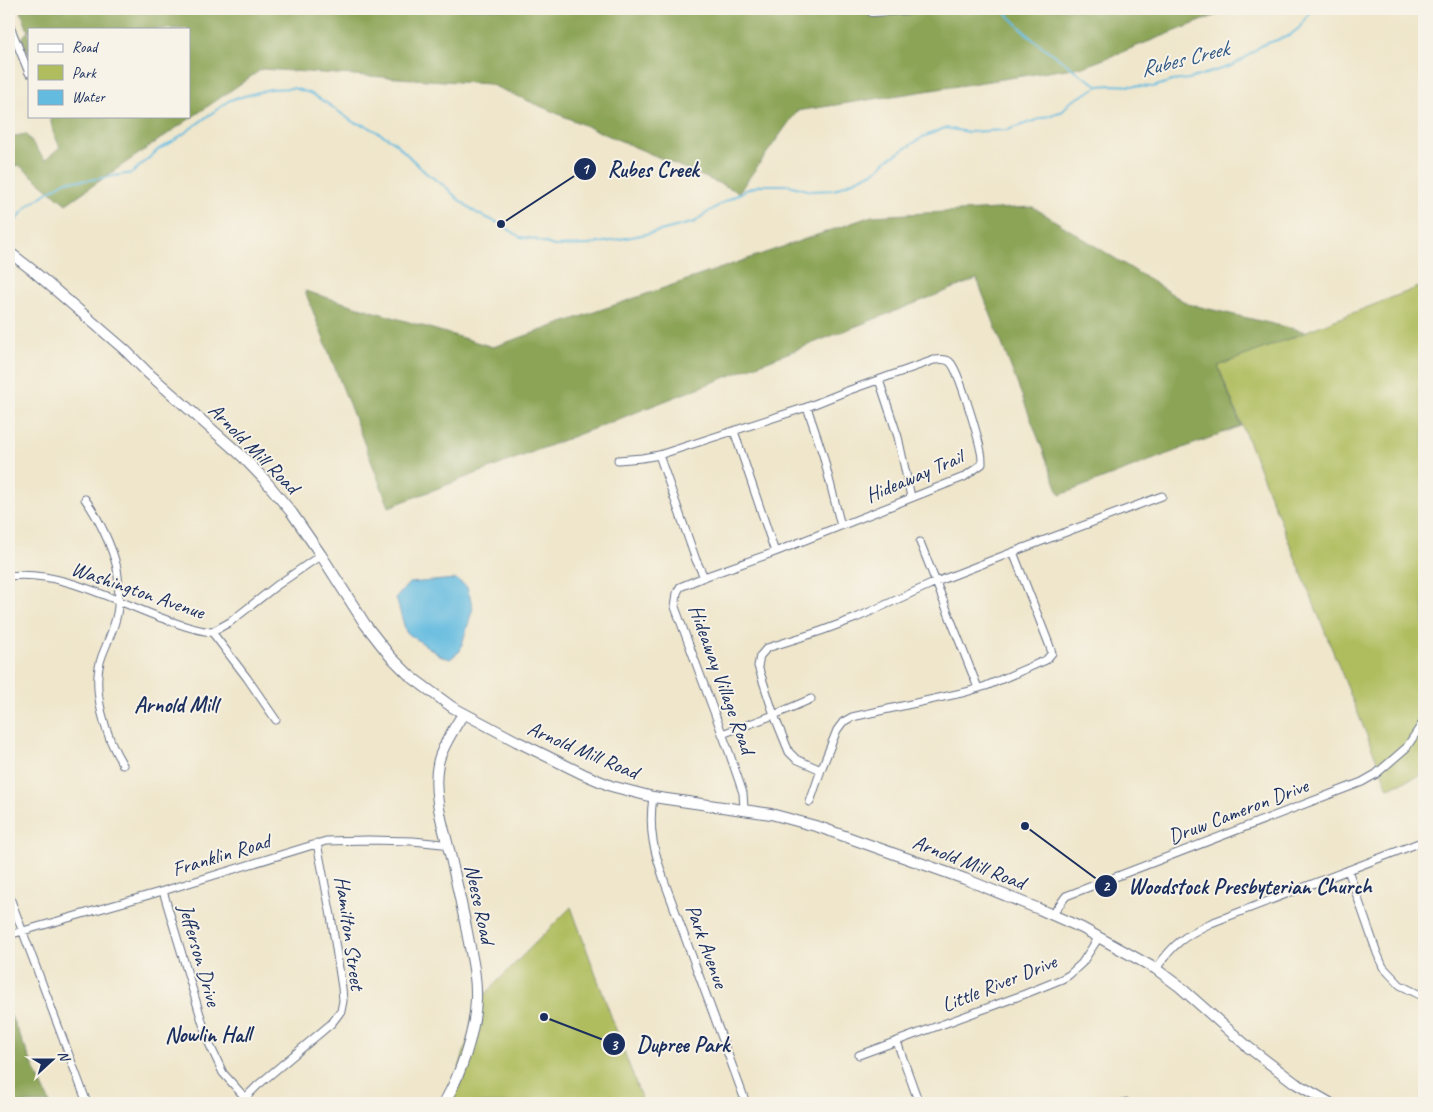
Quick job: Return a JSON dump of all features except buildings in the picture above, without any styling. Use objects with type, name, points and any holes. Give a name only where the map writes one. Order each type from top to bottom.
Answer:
[{"type":"main road","points":[[872,11],[909,9]]},
{"type":"main road","name":"Arnold Mill Road","points":[[9,252],[112,339],[242,456],[276,492],[321,555],[365,624],[390,656],[438,698],[463,714],[516,742],[583,774],[625,790],[653,797],[744,809],[790,818],[964,879],[1099,936],[1156,969],[1180,987],[1248,1048],[1295,1084],[1330,1103]]},
{"type":"main road","name":"Neese Road","points":[[444,1103],[457,1077],[465,1052],[476,1001],[472,956],[437,790],[438,762],[463,714]]},
{"type":"street","points":[[9,24],[28,71]]},
{"type":"street","name":"Hideaway Trail","points":[[618,460],[659,455],[807,407],[934,360],[943,359],[950,362],[955,369],[966,399],[981,452],[982,464],[964,477],[775,552],[704,577]]},
{"type":"street","points":[[879,380],[898,437],[911,497]]},
{"type":"street","points":[[807,407],[823,455],[841,526]]},
{"type":"street","points":[[734,431],[775,552]]},
{"type":"street","points":[[659,455],[696,560],[704,577]]},
{"type":"street","points":[[821,770],[796,759],[789,752],[774,715],[758,666],[760,656],[767,648],[856,618],[936,582],[1162,496]]},
{"type":"street","points":[[85,499],[98,521],[117,567],[117,614],[97,678],[105,723],[123,765]]},
{"type":"street","points":[[920,542],[978,688]]},
{"type":"street","points":[[810,802],[837,730],[852,717],[978,688],[1046,660],[1052,653],[1013,552]]},
{"type":"street","name":"Washington Avenue","points":[[9,576],[33,576],[53,579],[106,595],[142,611],[186,626],[212,632],[230,622],[276,586],[321,555]]},
{"type":"street","name":"Hideaway Village Road","points":[[704,577],[680,587],[675,607],[722,734],[742,793],[744,809]]},
{"type":"street","points":[[212,632],[276,720]]},
{"type":"street","points":[[722,734],[811,699]]},
{"type":"street","name":"Druw Cameron Drive","points":[[1052,915],[1066,896],[1362,782],[1376,774],[1406,748],[1424,721]]},
{"type":"street","name":"Park Avenue","points":[[653,797],[651,829],[654,847],[665,883],[746,1103]]},
{"type":"street","name":"Franklin Road","points":[[9,935],[163,891],[326,841],[360,840],[447,843]]},
{"type":"street","points":[[1156,969],[1174,945],[1194,931],[1220,919],[1424,841]]},
{"type":"street","name":"Hamilton Street","points":[[246,1102],[258,1085],[332,1023],[341,1011],[343,1001],[342,988],[317,843]]},
{"type":"street","points":[[1348,870],[1383,967],[1400,985],[1424,997]]},
{"type":"street","name":"Jefferson Drive","points":[[163,891],[208,1040],[224,1073],[246,1102]]},
{"type":"street","points":[[9,895],[87,1103]]},
{"type":"street","name":"Little River Drive","points":[[860,1055],[1062,979],[1082,963],[1099,936]]},
{"type":"street","points":[[897,1042],[919,1103]]},
{"type":"green space","points":[[20,9],[59,9],[61,11],[65,9],[1232,9],[1086,66],[797,111],[739,192],[489,84],[262,69],[66,204],[19,165],[9,168],[9,137],[26,134],[45,160],[60,147],[53,132],[50,118],[190,118],[190,28],[28,28],[28,31]]},
{"type":"green space","points":[[28,31],[28,53],[22,38]]},
{"type":"green space","points":[[1033,207],[1188,304],[1307,332],[1218,366],[1241,426],[1060,495],[977,279],[389,507],[305,291],[493,347],[872,216]]},
{"type":"green space","points":[[1424,285],[1424,774],[1388,788],[1218,366]]},
{"type":"green space","points":[[571,907],[643,1103],[449,1103],[480,999]]},
{"type":"green space","points":[[9,1012],[50,1103],[9,1103]]},
{"type":"water","points":[[456,579],[467,587],[473,608],[460,651],[450,659],[441,656],[406,632],[396,598],[409,583]]},
{"type":"waterway","points":[[1002,9],[1031,38],[1099,86]]},
{"type":"waterway","name":"Rubes Creek","points":[[9,228],[28,206],[66,181],[90,180],[132,173],[159,149],[172,142],[230,100],[270,89],[293,88],[310,93],[353,122],[367,126],[393,141],[426,173],[446,187],[458,199],[478,214],[501,224],[520,237],[534,239],[554,246],[589,245],[652,233],[695,222],[724,202],[746,190],[761,185],[788,185],[811,191],[834,190],[877,170],[887,160],[923,137],[945,128],[968,132],[1007,130],[1063,111],[1069,103],[1099,86],[1153,87],[1172,81],[1189,79],[1231,66],[1262,45],[1289,36],[1299,28],[1312,9]]},
{"type":"place","name":"Rubes Creek","points":[[501,224]]},
{"type":"place","name":"Woodstock Presbyterian Church","points":[[1025,826]]},
{"type":"place","name":"Dupree Park","points":[[544,1017]]},
{"type":"district","name":"Arnold Mill","points":[[176,704]]},
{"type":"district","name":"Nowlin Hall","points":[[208,1034]]}]
